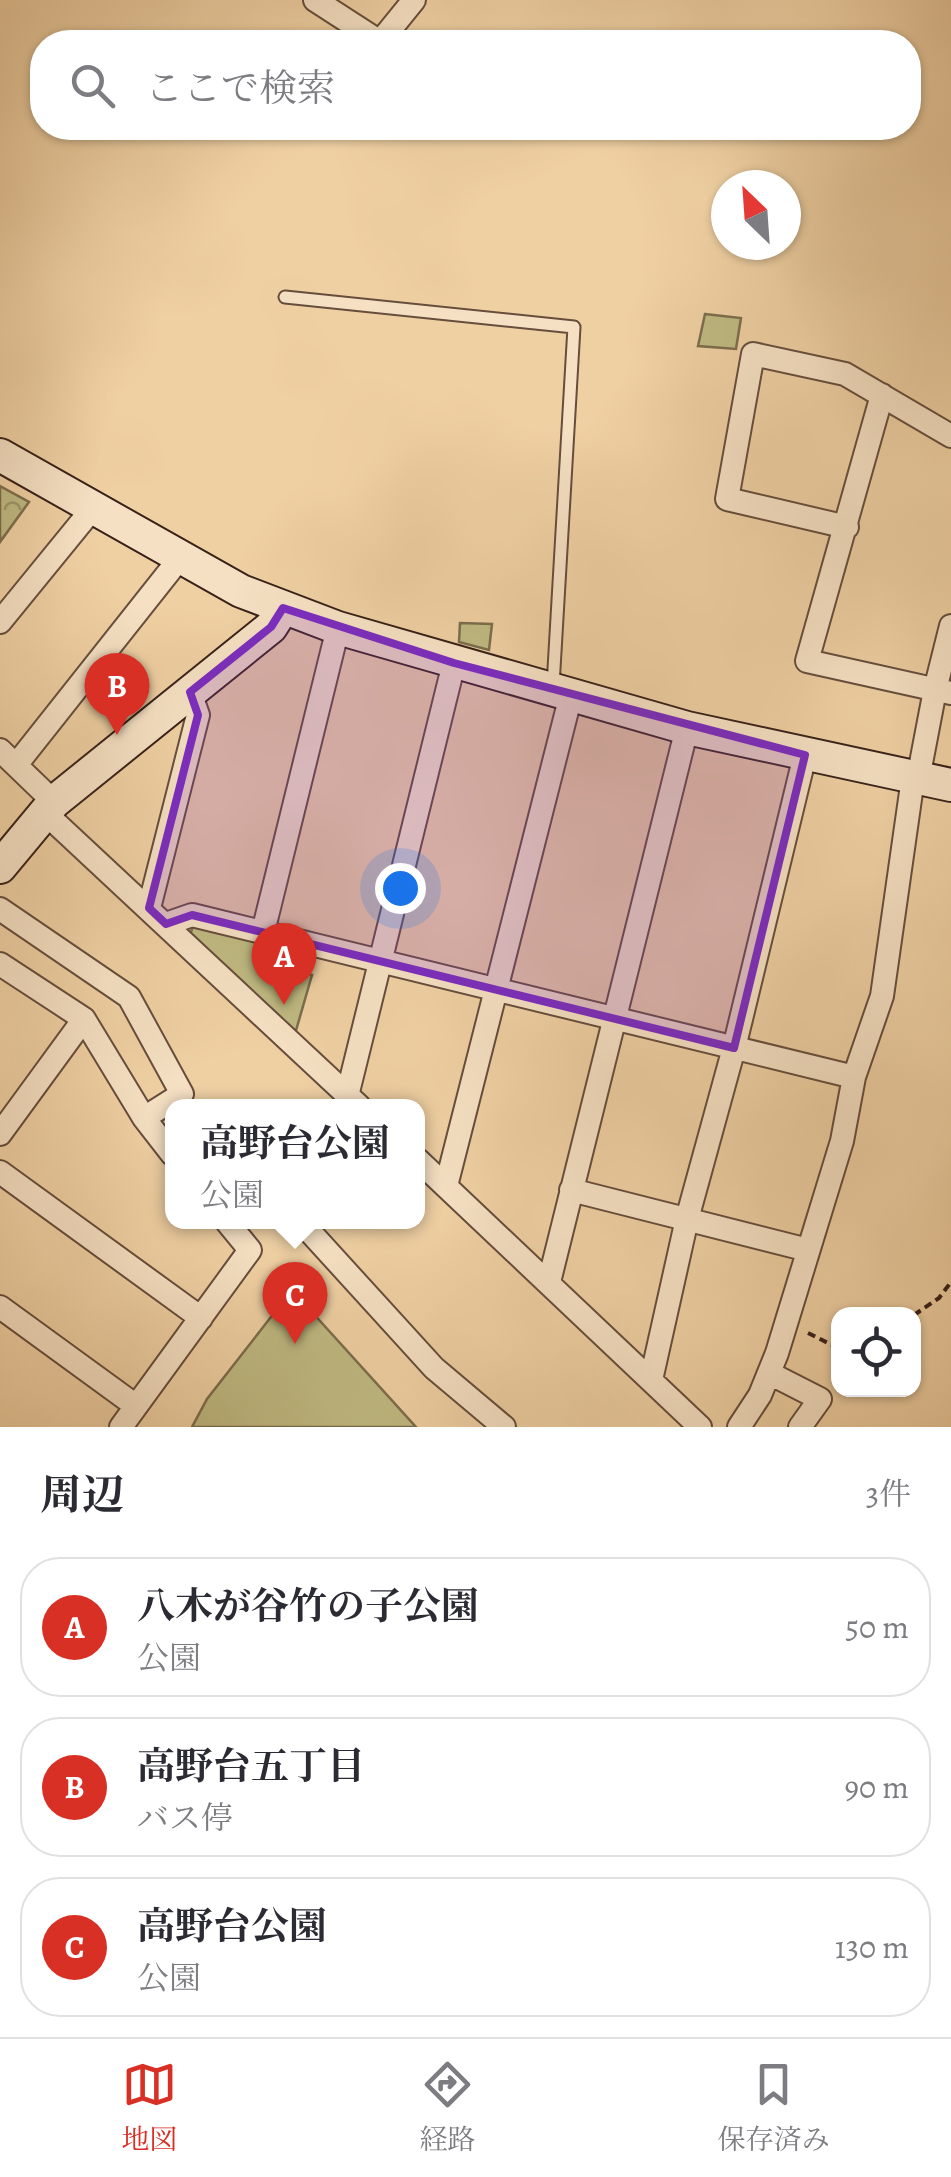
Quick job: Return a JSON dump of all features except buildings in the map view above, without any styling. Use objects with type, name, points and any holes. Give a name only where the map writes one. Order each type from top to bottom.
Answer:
[{"type":"street","points":[[316,0],[362,30]]},
{"type":"street","points":[[390,30],[414,0]]},
{"type":"street","points":[[846,528],[727,499],[753,354],[845,374],[951,436]]},
{"type":"street","points":[[882,395],[808,661],[943,692]]},
{"type":"street","points":[[0,454],[180,558],[283,608],[338,628],[687,728],[951,785]]},
{"type":"street","points":[[0,622],[93,508]]},
{"type":"street","points":[[180,558],[8,758],[49,807],[158,916],[351,1099]]},
{"type":"street","points":[[0,868],[49,807],[271,627],[283,608]]},
{"type":"street","points":[[739,1427],[760,1395],[786,1323],[842,1141],[854,1077],[882,996],[915,778],[943,692],[951,626]]},
{"type":"street","points":[[263,932],[338,628]]},
{"type":"street","points":[[353,1099],[378,960],[454,663]]},
{"type":"street","points":[[158,916],[198,714],[190,692]]},
{"type":"street","points":[[446,1186],[496,989],[562,692]]},
{"type":"street","points":[[549,1282],[687,728]]},
{"type":"street","points":[[651,1380],[687,1219],[734,1048],[805,755]]},
{"type":"street","points":[[0,909],[129,998],[182,1094],[174,1099]]},
{"type":"street","points":[[158,916],[192,915],[854,1077]]},
{"type":"street","points":[[0,964],[84,1019],[144,1118],[165,1145]]},
{"type":"street","points":[[0,1134],[84,1019]]},
{"type":"street","points":[[144,1118],[165,1105]]},
{"type":"street","points":[[425,1166],[700,1427]]},
{"type":"street","points":[[0,1172],[200,1318]]},
{"type":"street","points":[[571,1190],[808,1250]]},
{"type":"street","points":[[121,1427],[250,1250],[232,1229]]},
{"type":"street","points":[[308,1229],[434,1368],[504,1427]]},
{"type":"street","points":[[0,1307],[136,1406]]},
{"type":"street","points":[[768,1373],[820,1399],[800,1427]]},
{"type":"lane","points":[[285,297],[574,327],[556,672],[562,692]]},
{"type":"path","points":[[921,1310],[939,1298],[951,1282]]},
{"type":"path","points":[[786,1323],[831,1345]]},
{"type":"highlighted area","points":[[283,608],[454,663],[805,755],[734,1048],[192,915],[166,924],[149,908],[198,715],[190,692],[271,627]]},
{"type":"green space","points":[[705,314],[741,318],[736,349],[698,346]]},
{"type":"green space","points":[[0,486],[29,502],[0,542]]},
{"type":"green space","points":[[460,623],[492,624],[489,650],[459,642]]},
{"type":"green space","points":[[193,926],[259,942],[256,963],[312,975],[295,1034],[190,935]]},
{"type":"green space","points":[[292,1290],[416,1427],[192,1427],[207,1399]]},
{"type":"place","name":"高野台五丁目","points":[[117,735]]},
{"type":"place","name":"八木が谷竹の子公園","points":[[284,1005]]},
{"type":"place","name":"高野台公園","points":[[295,1344]]}]
